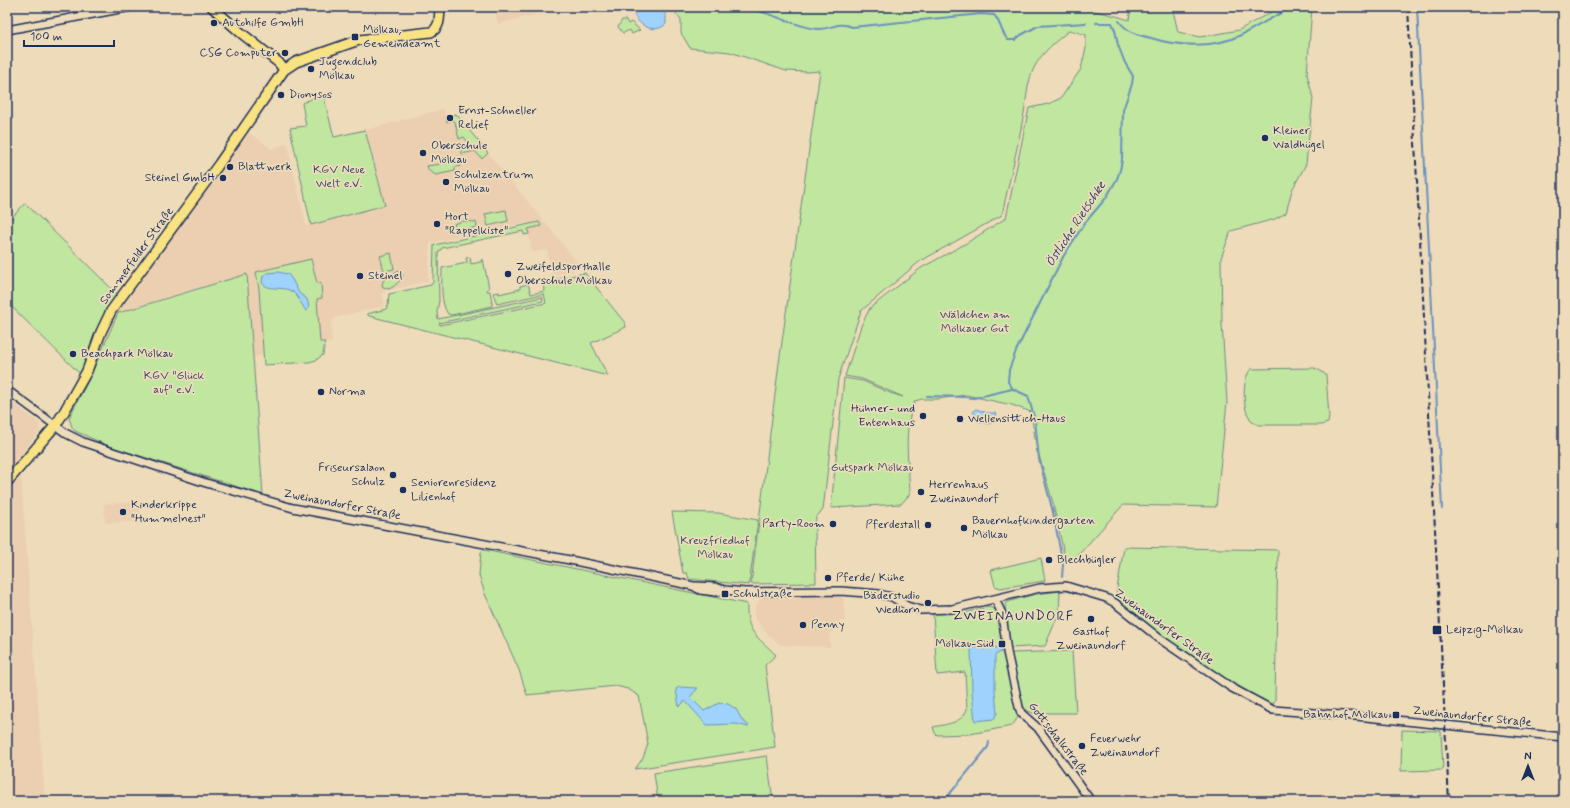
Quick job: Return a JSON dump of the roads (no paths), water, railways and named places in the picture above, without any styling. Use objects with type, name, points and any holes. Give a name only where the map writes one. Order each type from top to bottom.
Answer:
[{"type":"main road","points":[[212,7],[278,63],[284,70],[296,62],[359,40],[431,32],[436,30],[439,24],[440,7]]},
{"type":"main road","name":"Sommerfelder Straße","points":[[7,482],[55,426],[73,398],[87,371],[101,332],[111,311],[219,164],[284,70]]},
{"type":"street","points":[[7,30],[131,7]]},
{"type":"street","name":"Zweinaundorfer Straße","points":[[7,390],[55,426],[83,442],[206,483],[271,502],[350,519],[570,560],[693,586],[711,586],[725,590],[745,592],[841,591],[879,594],[892,597],[908,606],[921,610],[952,609],[1040,588],[1066,586],[1106,598],[1120,606],[1160,639],[1232,688],[1273,710],[1356,716],[1563,737]]},
{"type":"street","name":"Gottschalkstraße","points":[[995,599],[1002,614],[1005,644],[1012,678],[1022,713],[1038,728],[1086,799]]},
{"type":"water","points":[[633,7],[658,7],[666,15],[666,24],[656,29],[645,26],[636,18]]},
{"type":"water","points":[[278,272],[288,274],[299,293],[307,299],[309,307],[306,311],[293,292],[285,289],[265,286],[262,283],[263,276],[267,273]]},
{"type":"water","points":[[976,409],[987,413],[995,413],[997,417],[989,424],[978,421],[973,411]]},
{"type":"water","points":[[971,647],[1001,648],[1001,652],[995,655],[995,692],[997,713],[994,719],[975,721],[972,693]]},
{"type":"water","points":[[679,687],[698,688],[690,697],[704,711],[719,703],[728,704],[736,709],[742,720],[749,726],[736,724],[707,725],[685,701],[679,707],[676,689]]},
{"type":"waterway","points":[[698,7],[747,9],[762,12],[803,26],[819,29],[839,25],[847,25],[852,27],[981,14],[994,15],[1008,40],[1015,40],[1038,26],[1086,23]]},
{"type":"waterway","points":[[1119,21],[1126,28],[1142,36],[1173,43],[1197,45],[1231,39],[1293,7]]},
{"type":"waterway","points":[[1417,7],[1442,509]]},
{"type":"waterway","name":"Östliche Rietschke","points":[[1062,577],[1063,565],[1053,512],[1039,459],[1035,420],[1028,396],[1013,389],[1008,382],[1009,370],[1016,351],[1063,257],[1084,224],[1106,198],[1117,179],[1120,170],[1122,160],[1123,110],[1132,84],[1133,76],[1125,63],[1112,23],[1096,23]]},
{"type":"waterway","points":[[927,396],[974,398],[1012,389]]},
{"type":"waterway","name":"Östliche Rietschke","points":[[944,801],[988,747],[989,742]]},
{"type":"railway","points":[[1408,7],[1449,801]]},
{"type":"place","name":"Autohilfe GmbH","points":[[214,23]]},
{"type":"place","name":"Mölkau, Gemeindeamt","points":[[355,37]]},
{"type":"place","name":"CSG Computer","points":[[285,53]]},
{"type":"place","name":"Jugendclub Mölkau","points":[[311,69]]},
{"type":"place","name":"Dionysos","points":[[281,95]]},
{"type":"place","name":"Ernst-Schneller Relief","points":[[450,118]]},
{"type":"place","name":"Kleiner Waldhügel","points":[[1265,138]]},
{"type":"place","name":"Oberschule Mölkau","points":[[423,153]]},
{"type":"place","name":"Blattwerk","points":[[230,167]]},
{"type":"place","name":"Steinel GmbH","points":[[223,178]]},
{"type":"place","name":"Schulzentrum Mölkau","points":[[446,182]]},
{"type":"place","name":"Hort \"Rappelkiste\"","points":[[437,224]]},
{"type":"place","name":"Zweifeldsporthalle Oberschule Mölkau","points":[[508,274]]},
{"type":"place","name":"Steinel","points":[[360,276]]},
{"type":"place","name":"Beachpark Mölkau","points":[[73,354]]},
{"type":"place","name":"Norma","points":[[321,392]]},
{"type":"place","name":"Hühner- und Entenhaus","points":[[923,416]]},
{"type":"place","name":"Wellensittich-Haus","points":[[960,419]]},
{"type":"place","name":"Friseursalaon Schulz","points":[[393,475]]},
{"type":"place","name":"Seniorenresidenz Lilienhof","points":[[403,490]]},
{"type":"place","name":"Herrenhaus Zweinaundorf","points":[[921,492]]},
{"type":"place","name":"Kinderkrippe \"Hummelnest\"","points":[[123,512]]},
{"type":"place","name":"Party-Room","points":[[833,524]]},
{"type":"place","name":"Pferdestall","points":[[928,525]]},
{"type":"place","name":"Bauernhofkindergarten Mölkau","points":[[964,528]]},
{"type":"place","name":"Blechbügler","points":[[1049,560]]},
{"type":"place","name":"Pferde/ Kühe","points":[[828,578]]},
{"type":"place","name":"Schulstraße","points":[[725,594]]},
{"type":"place","name":"Bäderstudio Wedhorn","points":[[928,603]]},
{"type":"place","name":"Gasthof Zweinaundorf","points":[[1091,619]]},
{"type":"place","name":"Penny","points":[[803,625]]},
{"type":"place","name":"Leipzig-Mölkau","points":[[1437,630]]},
{"type":"place","name":"Mölkau-Süd","points":[[1002,644]]},
{"type":"place","name":"Bahnhof Mölkau","points":[[1396,715]]},
{"type":"place","name":"Feuerwehr Zweinaundorf","points":[[1082,746]]},
{"type":"district","name":"ZWEINAUNDORF","points":[[1013,616]]},
{"type":"park label","name":"KGV Neue Welt e.V.","points":[[339,177]]},
{"type":"park label","name":"Wäldchen am Mölkauer Gut","points":[[975,322]]},
{"type":"park label","name":"KGV \"Glück auf\" e.V.","points":[[174,383]]},
{"type":"park label","name":"Gutspark Mölkau","points":[[872,468]]},
{"type":"park label","name":"Kreuzfriedhof Mölkau","points":[[715,548]]}]
